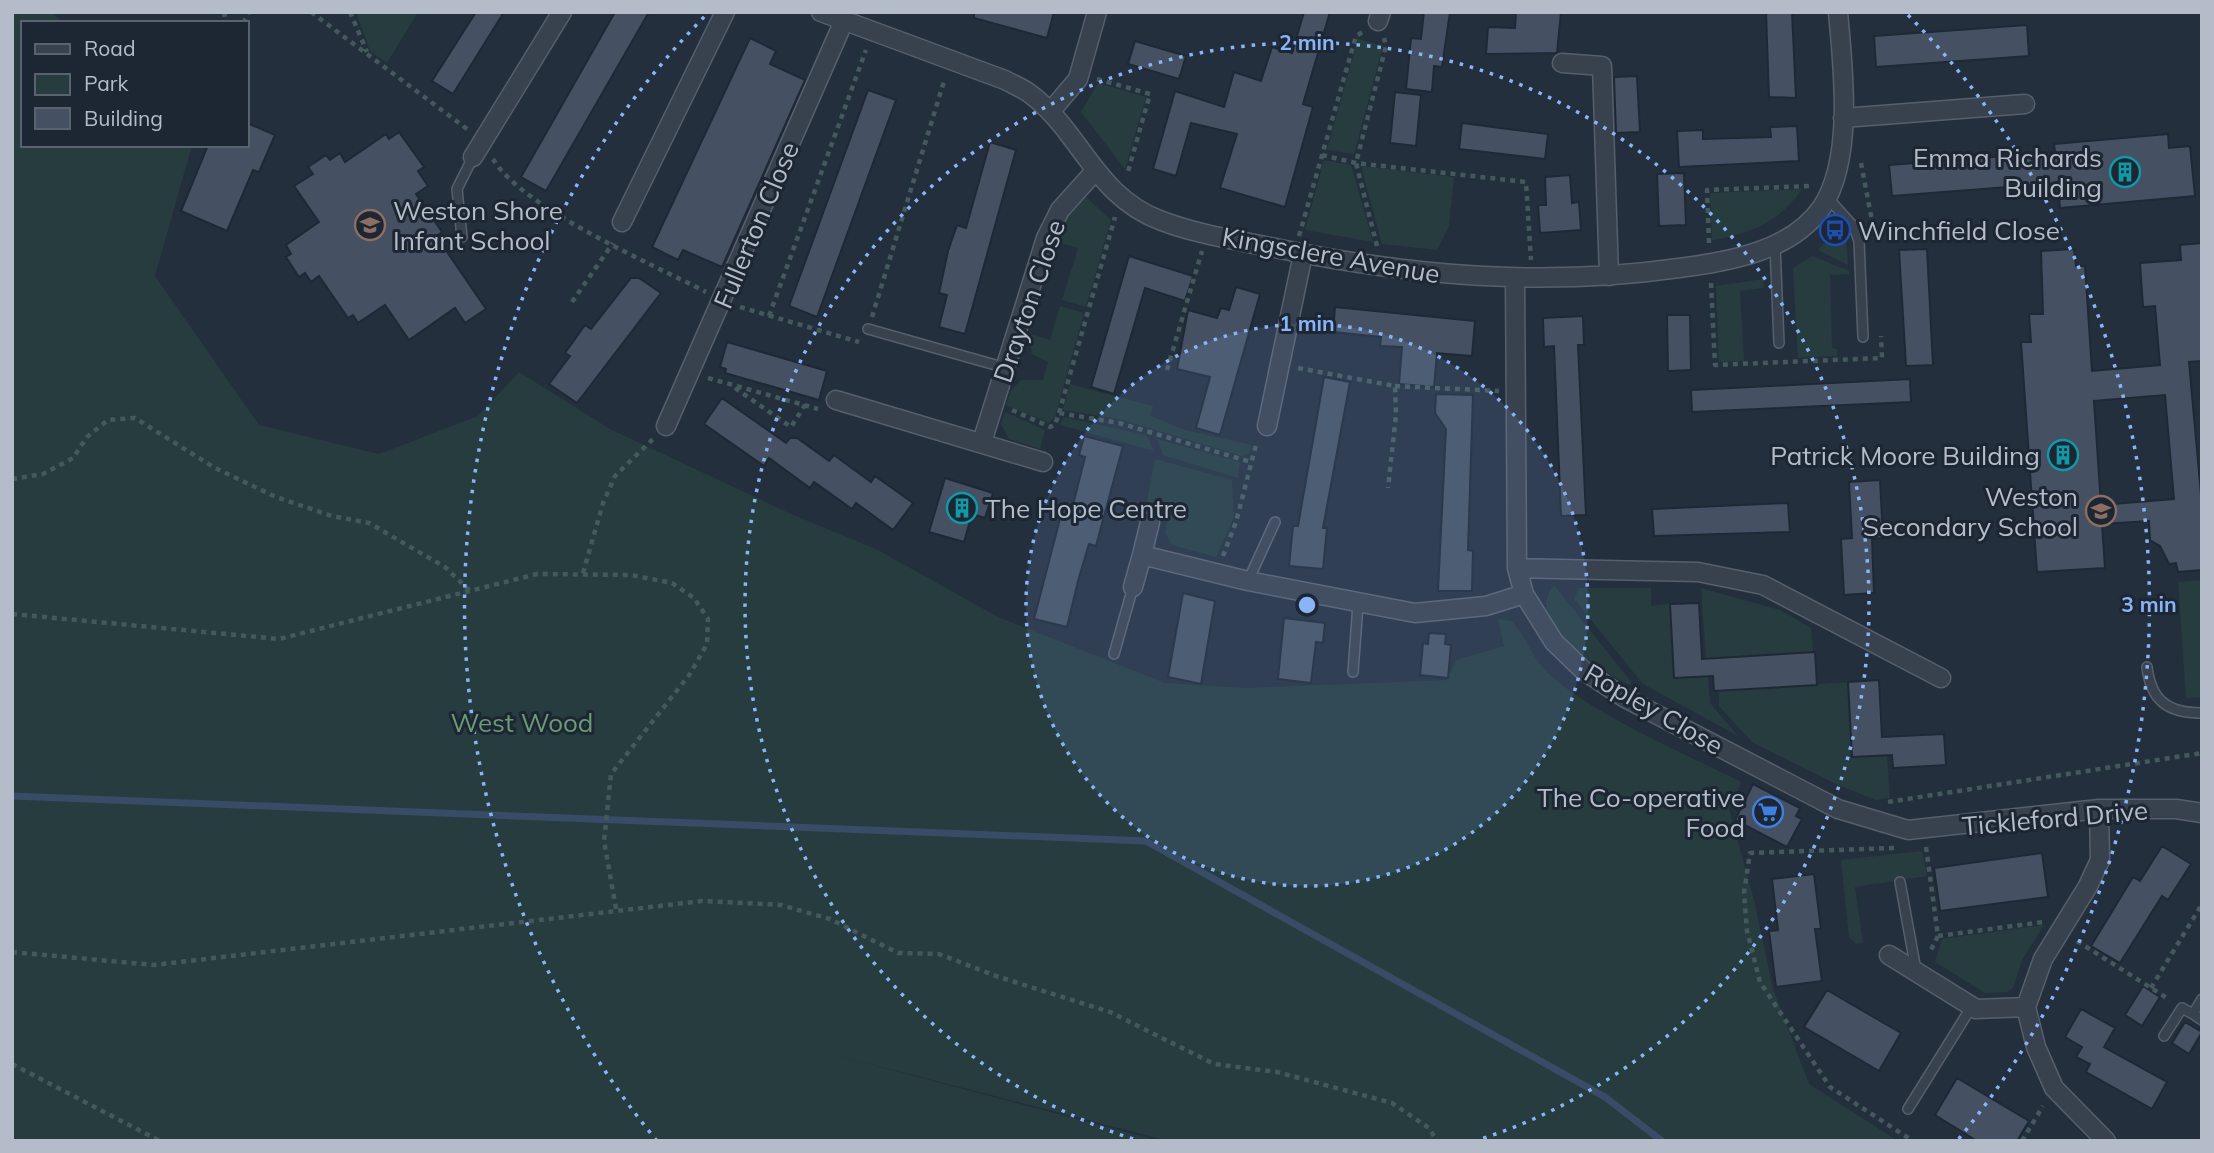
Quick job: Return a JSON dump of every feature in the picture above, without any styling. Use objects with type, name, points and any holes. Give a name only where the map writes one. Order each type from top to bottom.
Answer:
[{"type":"street","points":[[473,158],[562,12]]},
{"type":"street","points":[[622,222],[725,12]]},
{"type":"street","name":"Kingsclere Avenue","points":[[821,12],[844,23],[1004,80],[1029,93],[1050,112],[1120,199],[1161,221],[1376,268],[1523,279],[1609,276],[1710,263],[1750,255],[1775,245],[1803,227],[1821,208],[1838,171],[1843,117],[1838,12]]},
{"type":"street","points":[[1050,112],[1080,74],[1097,12]]},
{"type":"street","name":"Fullerton Close","points":[[666,426],[844,23]]},
{"type":"street","points":[[1562,63],[1602,66],[1609,276]]},
{"type":"street","points":[[1843,117],[2025,104]]},
{"type":"street","name":"Drayton Close","points":[[982,442],[1046,238],[1060,209],[1095,171]]},
{"type":"street","points":[[1267,426],[1299,253]]},
{"type":"street","name":"Ropley Close","points":[[1523,279],[1516,391],[1517,568],[1524,594],[1554,642],[1583,670],[1625,698],[1838,809],[1916,829]]},
{"type":"street","points":[[836,400],[1043,461]]},
{"type":"street","points":[[1133,587],[1150,522]]},
{"type":"street","points":[[1142,555],[1248,581],[1415,613],[1446,613],[1486,606],[1524,594]]},
{"type":"street","points":[[1517,568],[1698,572],[1763,585],[1941,678]]},
{"type":"street","points":[[2099,809],[2099,860],[2088,886],[2043,958],[2026,1007],[2035,1046],[2054,1088],[2106,1141]]},
{"type":"street","name":"Tickleford Drive","points":[[1916,829],[2099,809],[2176,809],[2202,813]]},
{"type":"street","points":[[1889,955],[1976,1009],[2026,1007]]},
{"type":"lane","points":[[462,237],[457,189],[473,158]]},
{"type":"lane","points":[[1830,191],[1854,227],[1858,241],[1863,337]]},
{"type":"lane","points":[[1775,245],[1779,343]]},
{"type":"lane","points":[[869,328],[1006,368]]},
{"type":"lane","points":[[1248,581],[1275,522]]},
{"type":"lane","points":[[1114,654],[1133,587]]},
{"type":"lane","points":[[1353,672],[1358,604]]},
{"type":"lane","points":[[2147,667],[2149,683],[2168,706],[2180,713],[2202,713]]},
{"type":"lane","points":[[1900,882],[1918,973]]},
{"type":"lane","points":[[2164,1036],[2182,1008],[2197,1017],[2202,999]]},
{"type":"lane","points":[[1908,1109],[1972,1006]]},
{"type":"path","points":[[311,12],[483,141],[503,174],[530,197],[723,302],[864,343],[950,61]]},
{"type":"path","points":[[350,12],[367,53]]},
{"type":"path","points":[[1299,253],[1322,155],[1356,36],[1380,17],[1386,46],[1356,163],[1378,250],[1376,268]]},
{"type":"path","points":[[769,316],[872,33]]},
{"type":"path","points":[[995,402],[1050,427],[1055,425],[1150,94],[1080,74]]},
{"type":"path","points":[[1322,155],[1356,163],[1527,182],[1523,279]]},
{"type":"path","points":[[1861,156],[1874,234]]},
{"type":"path","points":[[1830,191],[1707,190],[1715,365],[1882,358],[1881,331]]},
{"type":"path","points":[[1167,370],[1207,233]]},
{"type":"path","points":[[572,302],[613,243]]},
{"type":"path","points":[[1280,365],[1395,386],[1516,391]]},
{"type":"path","points":[[691,371],[731,386],[828,412],[836,400]]},
{"type":"path","points":[[731,386],[791,427],[805,405]]},
{"type":"path","points":[[1388,488],[1396,415],[1395,386]]},
{"type":"path","points":[[1059,413],[1119,423],[1251,461]]},
{"type":"path","points":[[12,479],[43,474],[73,458],[87,437],[108,420],[135,418],[215,468],[276,497],[332,516],[369,523],[445,567],[470,591]]},
{"type":"path","points":[[583,573],[595,529],[615,476],[666,426]]},
{"type":"path","points":[[1216,574],[1236,522],[1259,434],[1267,426]]},
{"type":"path","points":[[12,614],[279,639],[537,574],[631,575],[672,583],[695,598],[708,619],[707,644],[690,674],[611,774],[604,841],[616,909]]},
{"type":"path","points":[[1878,804],[2202,753]]},
{"type":"path","points":[[1916,829],[1938,936],[1918,973]]},
{"type":"path","points":[[1913,1141],[1830,1087],[1760,982],[1747,931],[1744,893],[1750,853],[1901,848],[1916,829]]},
{"type":"path","points":[[12,952],[154,965],[616,909],[702,901],[781,905],[830,919],[898,953],[939,954],[996,976],[1110,1012],[1214,1065],[1277,1072],[1392,1103],[1429,1128],[1437,1141]]},
{"type":"path","points":[[2151,988],[2202,904]]},
{"type":"path","points":[[1938,936],[2048,921],[2182,1008]]},
{"type":"path","points":[[12,1064],[160,1141]]},
{"type":"path","points":[[2022,1141],[2054,1088]]},
{"type":"green space","name":"West Wood","points":[[12,12],[52,12],[61,21],[21,21],[21,147],[191,147],[155,276],[259,425],[379,454],[478,416],[519,372],[610,429],[791,514],[878,550],[998,617],[1165,683],[1245,688],[1447,680],[1456,660],[1504,646],[1498,619],[1512,621],[1545,670],[1586,702],[1638,732],[1741,782],[1729,809],[1755,904],[1773,989],[1809,1084],[1898,1141],[1169,1141],[835,1055],[1160,1141],[12,1141]]},
{"type":"green space","points":[[356,12],[418,12],[387,63],[370,51]]},
{"type":"green space","points":[[1358,39],[1383,46],[1354,154],[1327,150]]},
{"type":"green space","points":[[1098,83],[1146,97],[1125,169],[1081,112]]},
{"type":"green space","points":[[1324,160],[1351,165],[1373,242],[1305,230]]},
{"type":"green space","points":[[1361,166],[1454,177],[1449,226],[1437,250],[1382,244]]},
{"type":"green space","points":[[1802,189],[1774,218],[1739,234],[1712,240],[1710,193]]},
{"type":"green space","points":[[1086,197],[1111,220],[1086,307],[1062,300],[1078,248],[1054,241],[1068,212]]},
{"type":"green space","points":[[1839,227],[1846,239],[1848,265],[1818,250]]},
{"type":"green space","points":[[1812,256],[1849,271],[1849,274],[1830,275],[1832,348],[1837,349],[1837,356],[1798,358],[1793,268]]},
{"type":"green space","points":[[1763,279],[1764,288],[1740,291],[1744,361],[1719,362],[1716,286]]},
{"type":"green space","points":[[1060,306],[1084,313],[1055,417],[1049,423],[1006,405],[1011,391],[1021,380],[1043,380],[1048,362],[1032,354],[1027,333],[1050,340]]},
{"type":"green space","points":[[1070,384],[1153,406],[1151,416],[1185,430],[1252,445],[1250,453],[1242,456],[1119,419],[1063,410]]},
{"type":"green space","points":[[1005,412],[1045,430],[1040,449],[1009,439],[1001,424]]},
{"type":"green space","points":[[1063,417],[1146,435],[1154,451],[1060,425]]},
{"type":"green space","points":[[1157,439],[1240,462],[1238,478],[1163,455]]},
{"type":"green space","points":[[1155,459],[1232,480],[1234,517],[1216,557],[1172,545],[1165,533],[1168,518],[1145,511]]},
{"type":"green space","points":[[2202,580],[2202,697],[2186,698],[2178,582]]},
{"type":"green space","points":[[1554,585],[1632,683],[1629,685],[1584,657],[1556,630],[1548,615],[1547,600]]},
{"type":"green space","points":[[1579,588],[1651,588],[1651,606],[1670,604],[1674,678],[1708,677],[1710,703],[1738,736],[1643,684],[1574,599]]},
{"type":"green space","points":[[1701,588],[1780,610],[1811,628],[1813,652],[1706,659]]},
{"type":"green space","points":[[1848,682],[1852,757],[1887,755],[1890,798],[1876,800],[1838,785],[1753,743],[1719,706],[1719,691]]},
{"type":"green space","points":[[1922,851],[1927,876],[1855,887],[1863,943],[1856,944],[1849,937],[1841,860]]},
{"type":"green space","points":[[2044,925],[2022,960],[2013,988],[2007,992],[1985,993],[1935,962],[1942,939]]},
{"type":"building","points":[[476,12],[504,12],[453,94],[432,81]]},
{"type":"building","points":[[615,12],[649,12],[546,191],[521,177]]},
{"type":"building","points":[[974,12],[1054,12],[1047,38],[974,18]]},
{"type":"building","points":[[1304,12],[1330,12],[1303,104],[1313,107],[1285,207],[1220,188],[1237,134],[1191,123],[1176,176],[1153,169],[1175,91],[1224,107],[1234,72],[1261,81],[1272,47],[1292,53]]},
{"type":"building","points":[[1424,12],[1450,12],[1442,67],[1434,66],[1432,92],[1406,89],[1411,38],[1421,39]]},
{"type":"building","points":[[1516,12],[1561,12],[1557,53],[1486,54],[1488,27],[1515,28]]},
{"type":"building","points":[[1766,12],[1792,12],[1796,98],[1769,97]]},
{"type":"building","points":[[2027,25],[2029,56],[1876,67],[1874,36]]},
{"type":"building","points":[[750,38],[776,51],[770,64],[805,80],[722,267],[683,250],[678,260],[652,247]]},
{"type":"building","points":[[1135,41],[1186,56],[1179,79],[1128,64]]},
{"type":"building","points":[[1637,76],[1640,132],[1616,133],[1614,77]]},
{"type":"building","points":[[868,90],[896,100],[817,317],[789,306]]},
{"type":"building","points":[[1395,92],[1421,95],[1416,146],[1390,143]]},
{"type":"building","points":[[248,123],[275,135],[259,172],[253,170],[227,231],[181,211],[207,147],[248,147]]},
{"type":"building","points":[[1462,123],[1548,134],[1545,159],[1459,149]]},
{"type":"building","points":[[1797,126],[1799,161],[1679,167],[1677,131],[1703,130],[1703,139],[1771,137],[1770,127]]},
{"type":"building","name":"Weston Shore Infant School","points":[[399,132],[424,167],[418,171],[428,186],[416,194],[442,232],[438,235],[443,246],[486,309],[465,323],[455,308],[409,340],[385,305],[358,323],[353,315],[348,318],[319,276],[311,282],[305,273],[299,277],[286,257],[291,254],[286,245],[319,222],[294,186],[313,174],[308,167],[326,155],[330,160],[340,153],[345,162],[386,134],[389,139]]},
{"type":"building","name":"Emma Richards Building","points":[[2168,134],[2169,148],[2190,146],[2195,196],[2060,208],[2058,183],[1892,196],[1889,165],[2055,152],[2054,144]]},
{"type":"building","points":[[990,142],[1016,150],[965,334],[939,327],[947,295],[939,293],[948,251],[957,225],[966,228]]},
{"type":"building","points":[[1684,173],[1686,225],[1659,226],[1657,174]]},
{"type":"building","points":[[1570,175],[1572,203],[1579,202],[1581,230],[1540,233],[1538,205],[1546,205],[1545,177]]},
{"type":"building","points":[[2202,243],[2202,361],[2189,362],[2202,506],[2202,570],[2178,572],[2176,563],[2169,564],[2160,546],[2150,540],[2149,521],[2102,524],[2105,568],[2037,572],[2021,342],[2031,342],[2029,314],[2043,314],[2041,251],[2074,249],[2076,266],[2085,266],[2092,371],[2160,365],[2155,306],[2143,307],[2140,263],[2181,260],[2180,245]],"holes":[[[2165,395],[2174,499],[2101,505],[2094,401]]]},
{"type":"building","points":[[1927,249],[1933,365],[1906,366],[1899,250]]},
{"type":"building","points":[[1129,256],[1193,276],[1185,301],[1145,288],[1114,394],[1091,387]]},
{"type":"building","points":[[631,278],[639,278],[661,293],[577,403],[549,384],[570,356],[565,353],[585,325],[591,329]]},
{"type":"building","points":[[1236,287],[1260,294],[1220,435],[1196,428],[1210,377],[1177,369],[1188,310],[1217,318],[1221,308],[1229,310]]},
{"type":"building","points":[[1335,307],[1475,321],[1472,356],[1437,353],[1434,387],[1399,384],[1402,347],[1380,346],[1381,337],[1333,332]]},
{"type":"building","points":[[1667,315],[1690,315],[1691,370],[1668,371]]},
{"type":"building","points":[[1583,316],[1584,345],[1578,345],[1586,515],[1561,516],[1554,346],[1544,347],[1543,318]]},
{"type":"building","points":[[727,342],[827,371],[819,400],[725,373],[726,369],[720,367]]},
{"type":"building","points":[[1324,377],[1350,382],[1323,528],[1327,528],[1323,569],[1289,566],[1293,526],[1298,526]]},
{"type":"building","points":[[1910,379],[1911,402],[1692,412],[1691,390]]},
{"type":"building","points":[[1436,394],[1473,395],[1468,550],[1473,551],[1472,591],[1438,591],[1446,429],[1435,413]]},
{"type":"building","points":[[722,398],[786,443],[790,438],[797,438],[829,461],[834,455],[871,482],[875,476],[913,503],[893,530],[856,503],[852,509],[814,482],[810,488],[769,458],[764,466],[704,424]]},
{"type":"building","points":[[1084,436],[1123,446],[1096,546],[1089,544],[1067,627],[1034,619],[1061,515],[1070,517],[1085,457],[1079,455]]},
{"type":"building","name":"The Hope Centre","points":[[945,478],[993,493],[985,518],[972,514],[964,542],[929,532]]},
{"type":"building","points":[[1880,480],[1883,538],[1872,539],[1874,593],[1844,595],[1841,539],[1852,538],[1849,482]]},
{"type":"building","points":[[1788,503],[1790,532],[1654,536],[1652,509]]},
{"type":"building","points":[[1183,593],[1215,601],[1201,684],[1168,677]]},
{"type":"building","points":[[1699,603],[1702,659],[1815,652],[1817,685],[1714,691],[1713,676],[1674,678],[1670,604]]},
{"type":"building","points":[[1284,618],[1325,623],[1323,643],[1316,642],[1311,683],[1278,679]]},
{"type":"building","points":[[1429,633],[1446,634],[1445,644],[1451,645],[1448,678],[1420,675],[1423,643],[1428,644]]},
{"type":"building","points":[[1879,680],[1882,737],[1944,734],[1946,765],[1893,768],[1892,755],[1852,757],[1848,682]]},
{"type":"building","name":"The Co-operative Food","points":[[1753,784],[1800,808],[1796,816],[1802,819],[1787,847],[1735,820]]},
{"type":"building","points":[[2162,846],[2191,864],[2168,900],[2162,896],[2120,963],[2091,946],[2133,877],[2140,881]]},
{"type":"building","points":[[2042,853],[2048,897],[1940,911],[1934,868]]},
{"type":"building","points":[[1814,874],[1821,929],[1815,929],[1822,981],[1776,987],[1769,931],[1778,930],[1772,879]]},
{"type":"building","points":[[2143,986],[2160,997],[2142,1026],[2125,1015]]},
{"type":"building","points":[[1827,990],[1901,1033],[1879,1071],[1804,1027]]},
{"type":"building","points":[[2081,1009],[2115,1028],[2104,1047],[2167,1082],[2152,1109],[2086,1072],[2090,1064],[2076,1057],[2082,1047],[2065,1037]]},
{"type":"building","points":[[2185,1022],[2202,1032],[2189,1054],[2172,1043]]},
{"type":"building","points":[[1957,1078],[2029,1121],[2017,1141],[1977,1141],[1935,1115]]},
{"type":"waterway","points":[[12,796],[1146,841],[1605,1097],[1662,1141]]},
{"type":"place","name":"Emma Richards Building","points":[[2125,172]]},
{"type":"place","name":"Weston Shore Infant School","points":[[370,225]]},
{"type":"place","name":"Winchfield Close","points":[[1835,230]]},
{"type":"place","name":"Patrick Moore Building","points":[[2063,455]]},
{"type":"place","name":"The Hope Centre","points":[[962,508]]},
{"type":"place","name":"Weston Secondary School","points":[[2101,511]]},
{"type":"place","name":"The Co-operative Food","points":[[1768,812]]}]
